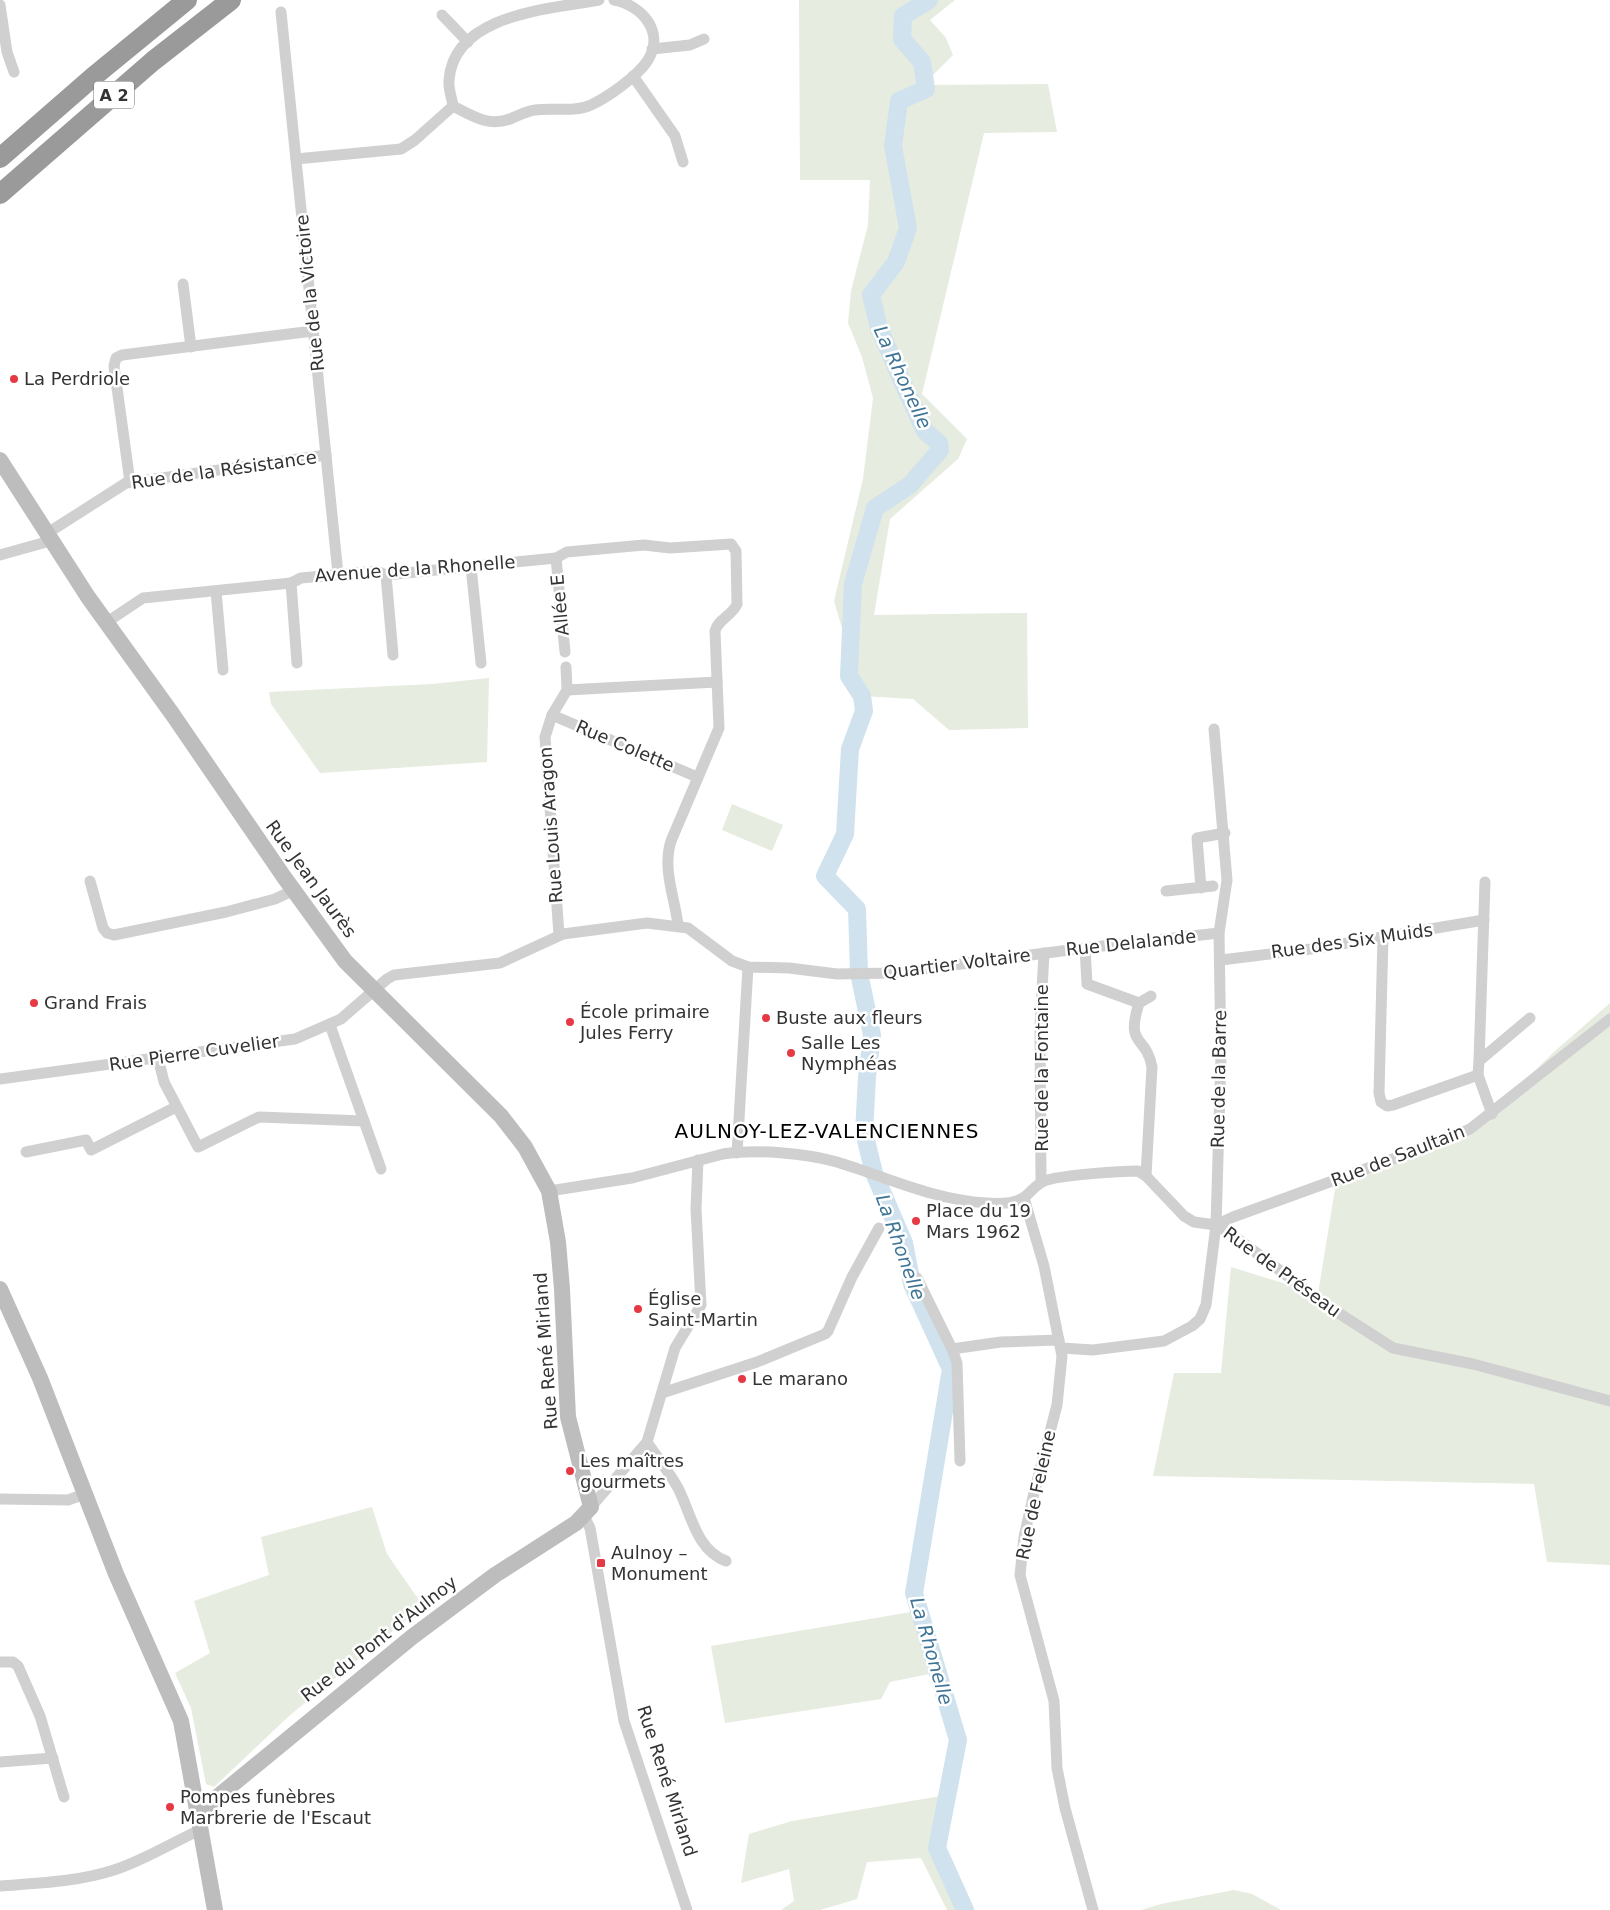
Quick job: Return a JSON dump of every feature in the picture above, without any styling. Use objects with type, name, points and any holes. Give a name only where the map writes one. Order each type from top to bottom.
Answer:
[{"type":"highway","name":"A 2","points":[[0,158],[187,0]]},
{"type":"highway","name":"A 2","points":[[0,194],[153,61],[231,0]]},
{"type":"street","points":[[453,106],[449,85],[450,75],[457,57],[468,42],[480,31],[500,20],[573,3],[599,0]]},
{"type":"street","points":[[453,106],[482,120],[495,122],[534,110],[580,109],[596,103],[633,76],[646,62],[652,49],[653,35],[646,17],[631,5],[614,0]]},
{"type":"street","points":[[0,5],[7,52],[14,72]]},
{"type":"street","name":"Rue de la Victoire","points":[[281,12],[338,574]]},
{"type":"street","points":[[442,16],[468,42]]},
{"type":"street","points":[[652,49],[690,45],[704,39]]},
{"type":"street","points":[[633,76],[675,136],[683,162]]},
{"type":"street","points":[[296,160],[401,149],[415,140],[453,106]]},
{"type":"street","points":[[183,284],[192,347]]},
{"type":"street","points":[[130,482],[114,361],[122,355],[313,331]]},
{"type":"street","name":"Rue de la Résistance","points":[[0,555],[48,538],[130,482],[326,455]]},
{"type":"street","name":"Rue Jean Jaurès","points":[[0,460],[48,538],[345,961],[506,1122],[526,1147],[549,1191]]},
{"type":"street","name":"Avenue de la Rhonelle","points":[[107,622],[143,598],[290,584],[301,578],[377,571],[386,574],[471,567],[556,558],[567,552],[610,548],[731,544],[736,551],[737,604],[733,611],[719,623],[715,632],[717,682]]},
{"type":"street","name":"Allée E","points":[[556,558],[565,652]]},
{"type":"street","points":[[471,567],[481,663]]},
{"type":"street","points":[[386,574],[393,655]]},
{"type":"street","points":[[290,584],[298,663]]},
{"type":"street","points":[[216,591],[223,670]]},
{"type":"street","points":[[566,667],[567,690],[717,682],[719,728],[668,851],[670,886],[678,925],[692,930],[732,961],[748,967],[737,1152]]},
{"type":"street","name":"Rue Louis Aragon","points":[[559,935],[545,741],[552,715],[567,690]]},
{"type":"street","name":"Rue Colette","points":[[552,715],[697,778]]},
{"type":"street","name":"Rue de la Barre","points":[[952,1349],[1001,1342],[1060,1344],[1093,1350],[1158,1342],[1176,1336],[1192,1326],[1200,1319],[1206,1305],[1216,1225],[1221,1056],[1221,960],[1219,934],[1227,886],[1225,833],[1214,729]]},
{"type":"street","points":[[1201,888],[1197,838],[1225,833]]},
{"type":"street","points":[[90,882],[102,928],[106,933],[114,935],[226,912],[275,899],[294,890]]},
{"type":"street","points":[[1485,882],[1478,1075],[1492,1114]]},
{"type":"street","points":[[1166,891],[1214,886]]},
{"type":"street","name":"Rue des Six Muids","points":[[1221,960],[1383,937],[1484,920]]},
{"type":"street","name":"Rue Pierre Cuvelier","points":[[0,1079],[287,1040],[330,1025],[346,1015],[373,990],[394,975],[504,962],[569,932],[646,923],[678,925]]},
{"type":"street","name":"Rue Delalande","points":[[1044,953],[1219,934]]},
{"type":"street","points":[[1383,937],[1379,1093],[1384,1104],[1393,1105],[1478,1075]]},
{"type":"street","points":[[1084,948],[1087,984],[1139,1003]]},
{"type":"street","name":"Quartier Voltaire","points":[[748,967],[789,968],[849,974],[898,973],[1044,953]]},
{"type":"street","name":"Rue de la Fontaine","points":[[1041,1182],[1040,1026],[1044,953]]},
{"type":"street","points":[[549,1191],[632,1178],[698,1160],[737,1152],[806,1156],[830,1161],[958,1201],[1000,1203],[1024,1198],[1041,1182],[1057,1178],[1135,1171],[1146,1176],[1152,1067],[1148,1055],[1135,1037],[1133,1024],[1139,1003],[1151,996]]},
{"type":"street","points":[[1479,1061],[1530,1018]]},
{"type":"street","name":"Rue de Saultain","points":[[1216,1225],[1448,1139],[1477,1126],[1610,1018]]},
{"type":"street","points":[[330,1025],[381,1169]]},
{"type":"street","points":[[158,1058],[160,1073],[198,1147],[259,1117],[364,1122]]},
{"type":"street","points":[[26,1152],[86,1140],[91,1150],[176,1107]]},
{"type":"street","points":[[588,1511],[647,1442],[675,1348],[702,1302],[696,1210],[698,1160]]},
{"type":"street","name":"Rue de Préseau","points":[[1146,1176],[1184,1216],[1194,1222],[1216,1225],[1236,1237],[1326,1305],[1393,1348],[1473,1364],[1610,1401]]},
{"type":"street","name":"Rue René Mirland","points":[[549,1191],[557,1234],[562,1279],[568,1417],[588,1511],[628,1737],[687,1910]]},
{"type":"street","name":"Rue de Feleine","points":[[1024,1198],[1044,1266],[1060,1344],[1057,1406],[1034,1490],[1020,1571],[1053,1696],[1055,1744],[1060,1784],[1094,1910]]},
{"type":"street","points":[[662,1393],[763,1360],[827,1332],[852,1277],[879,1228]]},
{"type":"street","points":[[917,1278],[952,1349],[956,1363],[959,1394],[958,1438],[960,1461]]},
{"type":"street","points":[[0,1290],[40,1378],[116,1574],[178,1714],[185,1735],[215,1910]]},
{"type":"street","points":[[647,1442],[678,1488],[701,1540],[715,1556],[726,1561]]},
{"type":"street","points":[[0,1500],[68,1500],[85,1494]]},
{"type":"street","name":"Rue du Pont d'Aulnoy","points":[[199,1812],[412,1637],[495,1575],[588,1511]]},
{"type":"street","points":[[0,1662],[13,1662],[18,1666],[38,1711],[64,1797]]},
{"type":"street","points":[[0,1762],[53,1758]]},
{"type":"street","points":[[0,1886],[52,1882],[106,1872],[131,1863],[202,1828]]},
{"type":"shaded area","points":[[799,0],[955,0],[930,20],[946,38],[953,55],[923,85],[1048,84],[1057,132],[984,133],[922,394],[967,439],[958,459],[890,519],[874,615],[1027,613],[1028,728],[949,730],[913,699],[862,696],[834,601],[863,479],[873,398],[862,357],[848,323],[851,291],[868,225],[870,180],[800,180]]},
{"type":"shaded area","points":[[489,678],[487,762],[320,773],[271,704],[269,692],[432,684]]},
{"type":"shaded area","points":[[732,804],[783,825],[772,851],[722,830]]},
{"type":"shaded area","points":[[1610,1003],[1610,1565],[1547,1562],[1534,1484],[1153,1476],[1174,1373],[1221,1373],[1231,1267],[1318,1294],[1336,1183],[1467,1136],[1555,1051]]},
{"type":"shaded area","points":[[372,1507],[387,1554],[423,1606],[289,1716],[214,1787],[206,1784],[191,1708],[175,1673],[210,1653],[194,1601],[269,1575],[261,1537]]},
{"type":"shaded area","points":[[911,1612],[929,1674],[890,1682],[881,1699],[725,1723],[711,1646]]},
{"type":"shaded area","points":[[953,1794],[945,1852],[969,1910],[947,1910],[921,1858],[867,1862],[857,1899],[820,1910],[781,1910],[794,1901],[789,1869],[741,1883],[749,1834],[792,1821]]},
{"type":"shaded area","points":[[1234,1890],[1252,1894],[1281,1910],[1141,1910],[1161,1904]]},
{"type":"waterway","name":"La Rhonelle","points":[[929,0],[903,16],[902,39],[922,62],[926,89],[899,101],[893,146],[908,228],[896,262],[871,295],[879,328],[905,388],[925,431],[939,443],[940,450],[910,485],[875,508],[853,584],[849,676],[862,696],[864,711],[850,749],[845,834],[825,876],[857,909],[859,973],[872,1035],[867,1077],[864,1132],[874,1173],[904,1243],[912,1284],[951,1369],[914,1593],[958,1740],[937,1848],[965,1910]]},
{"type":"place","name":"La Perdriole","points":[[14,379]]},
{"type":"place","name":"Grand Frais","points":[[34,1003]]},
{"type":"place","name":"Buste aux fleurs","points":[[766,1018]]},
{"type":"place","name":"École primaire Jules Ferry","points":[[570,1022]]},
{"type":"place","name":"Salle Les Nymphéas","points":[[791,1053]]},
{"type":"place","name":"Place du 19 Mars 1962","points":[[916,1221]]},
{"type":"place","name":"Église Saint-Martin","points":[[638,1309]]},
{"type":"place","name":"Le marano","points":[[742,1379]]},
{"type":"place","name":"Les maîtres gourmets","points":[[570,1471]]},
{"type":"place","name":"Aulnoy – Monument","points":[[601,1563]]},
{"type":"place","name":"Pompes funèbres Marbrerie de l'Escaut","points":[[170,1807]]},
{"type":"district","name":"AULNOY-LEZ-VALENCIENNES","points":[[827,1131]]}]
